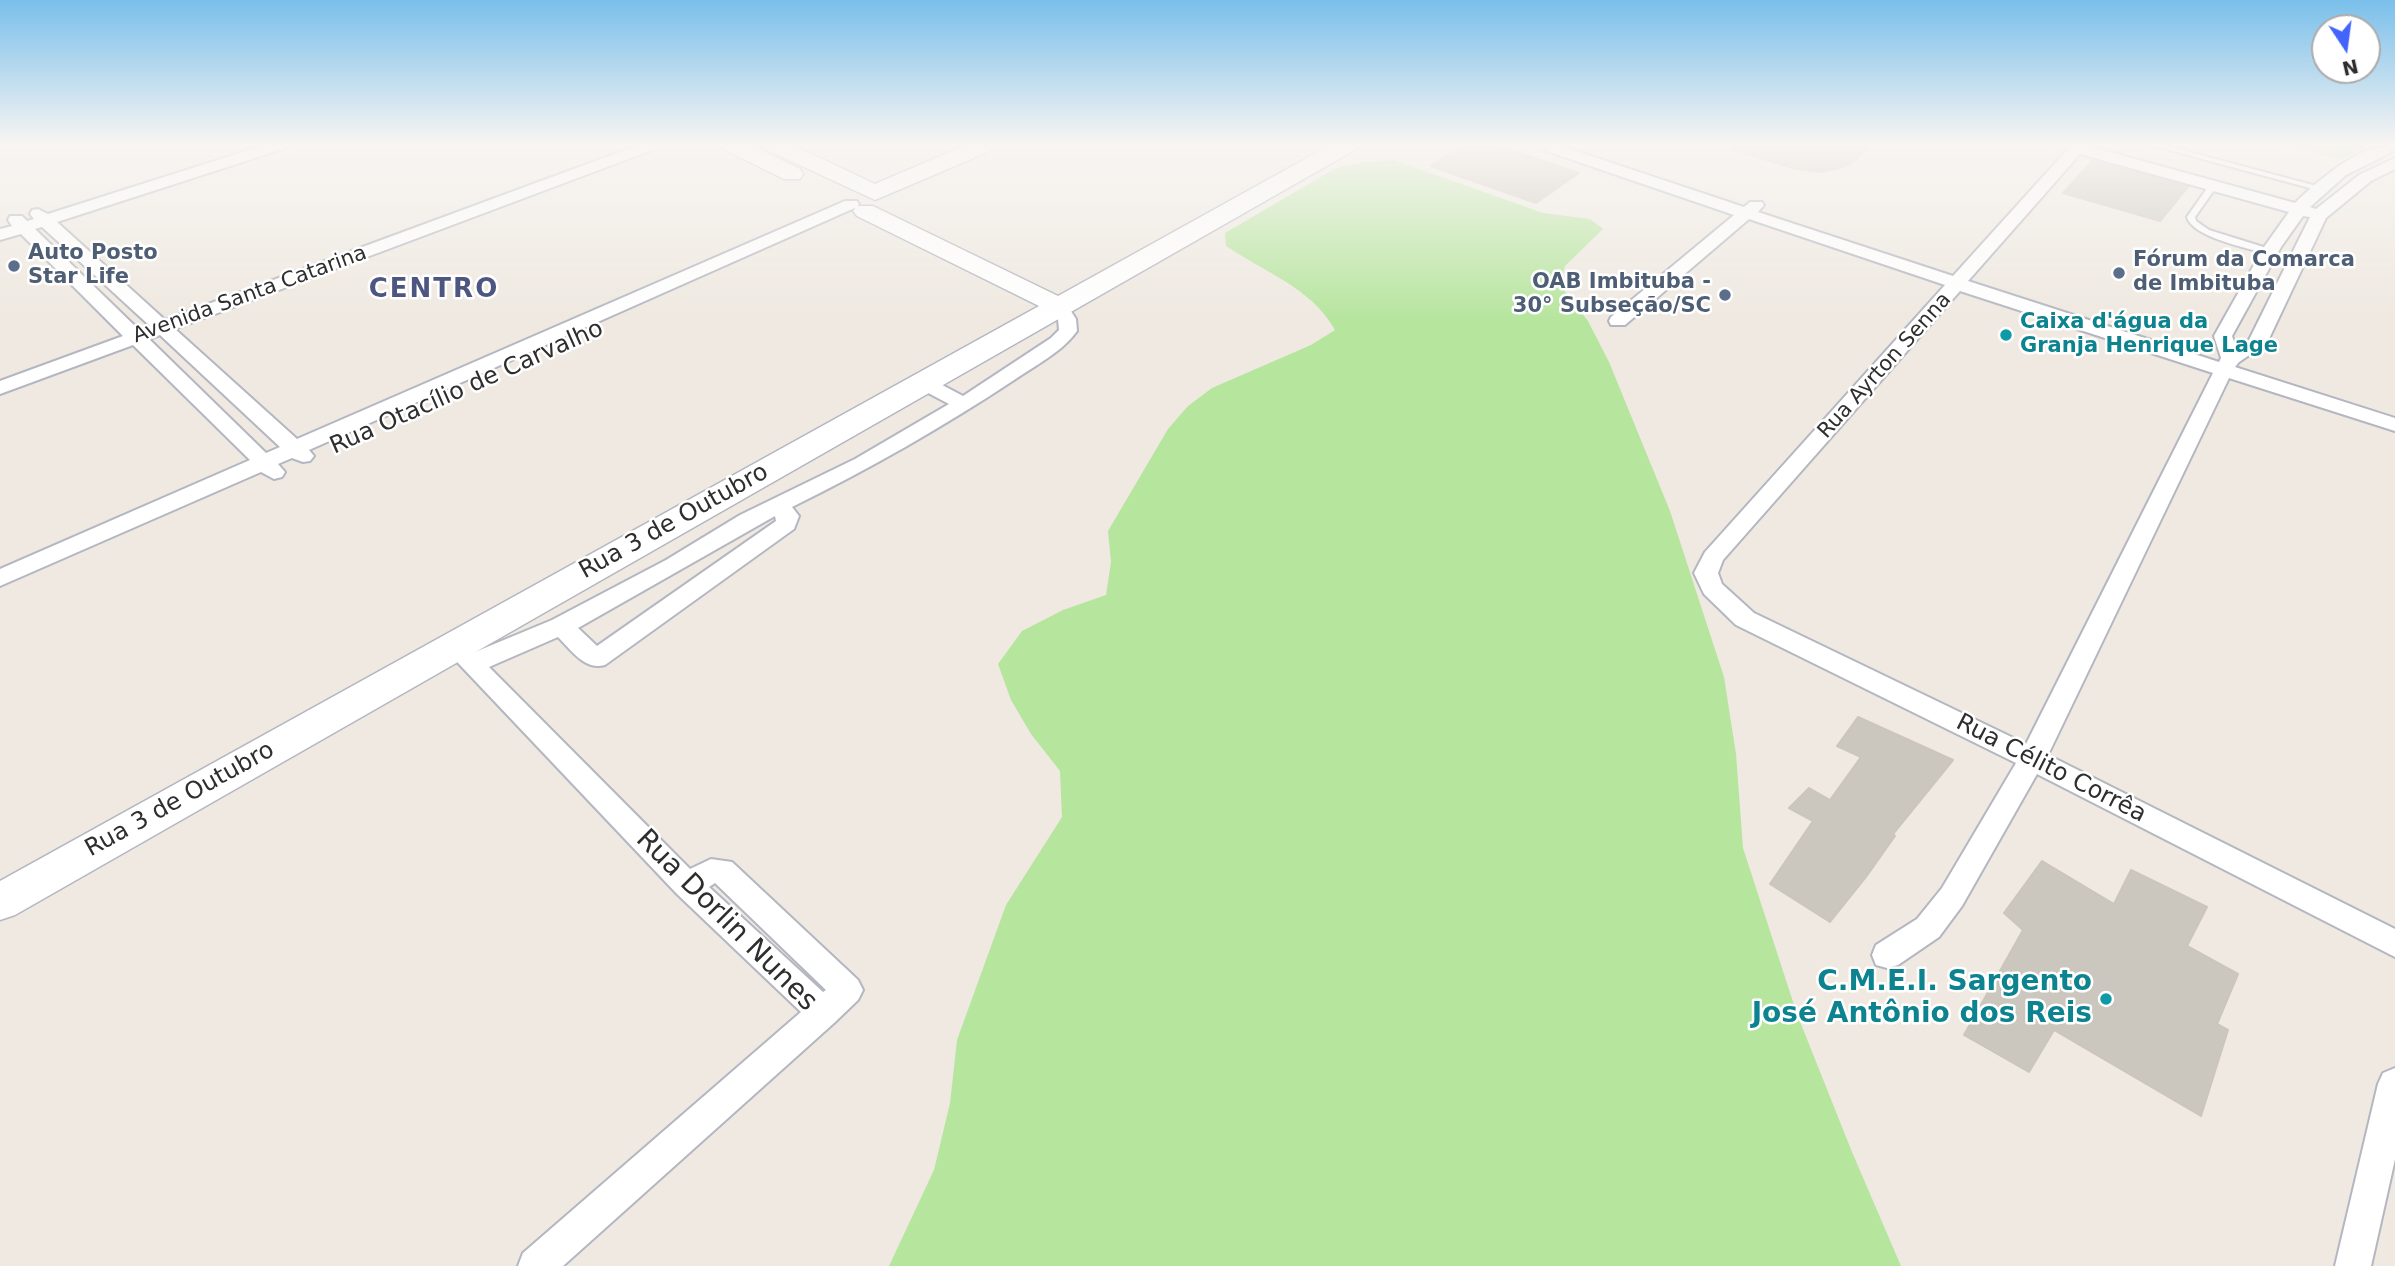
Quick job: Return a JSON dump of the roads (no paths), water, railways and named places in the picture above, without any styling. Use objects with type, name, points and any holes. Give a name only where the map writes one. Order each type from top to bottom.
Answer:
[{"type":"main road","points":[[870,202],[983,245],[1070,299]]},
{"type":"main road","points":[[870,202],[960,257],[1070,299]]},
{"type":"main road","name":"Rua 3 de Outubro","points":[[0,901],[463,655],[922,382],[1244,202]]},
{"type":"main road","points":[[960,257],[983,245]]},
{"type":"street","points":[[0,235],[13,225],[89,202]]},
{"type":"street","name":"Avenida Santa Catarina","points":[[0,388],[129,332],[479,202]]},
{"type":"street","name":"Rua Otacílio de Carvalho","points":[[0,578],[64,550],[109,545],[135,537],[269,467],[870,202]]},
{"type":"street","points":[[1730,202],[2228,364],[2395,412]]},
{"type":"street","name":"Rua Ayrton Senna","points":[[1712,588],[1706,573],[1713,557],[2031,202]]},
{"type":"street","points":[[2272,202],[2319,215]]},
{"type":"street","points":[[2228,364],[2223,336],[2270,252],[2297,209],[2305,202]]},
{"type":"street","points":[[1887,954],[1928,928],[1952,897],[2032,759],[2228,364],[2257,343],[2319,215],[2335,202]]},
{"type":"street","points":[[1618,321],[1751,209]]},
{"type":"street","points":[[42,217],[300,454]]},
{"type":"street","points":[[0,246],[13,225]]},
{"type":"street","points":[[13,225],[63,268],[269,467]]},
{"type":"street","points":[[63,268],[88,259]]},
{"type":"street","points":[[463,655],[561,626],[664,571],[726,532],[863,464],[964,404],[1058,342],[1068,331],[1070,299]]},
{"type":"street","name":"Avenida Santa Catarina","points":[[0,370],[129,332]]},
{"type":"street","points":[[2228,364],[2395,425]]},
{"type":"street","points":[[922,382],[964,404]]},
{"type":"street","points":[[561,626],[596,659],[786,524],[788,516],[778,505]]},
{"type":"street","name":"Rua Célito Corrêa","points":[[1712,588],[1745,619],[2032,759],[2395,944]]},
{"type":"street","name":"Rua Dorlin Nunes","points":[[463,655],[687,885],[823,1013],[536,1266]]},
{"type":"street","points":[[2353,1266],[2395,1084]]},
{"type":"lane","points":[[2202,202],[2191,217],[2192,222],[2206,232],[2270,252]]},
{"type":"place","name":"Auto Posto Star Life","points":[[14,266]]},
{"type":"place","name":"Fórum da Comarca de Imbituba","points":[[2119,273]]},
{"type":"place","name":"OAB Imbituba - 30° Subseção/SC","points":[[1725,295]]},
{"type":"place","name":"Caixa d'água da Granja Henrique Lage","points":[[2006,335]]},
{"type":"place","name":"C.M.E.I. Sargento José Antônio dos Reis","points":[[2106,999]]},
{"type":"district","name":"CENTRO","points":[[434,290]]}]
